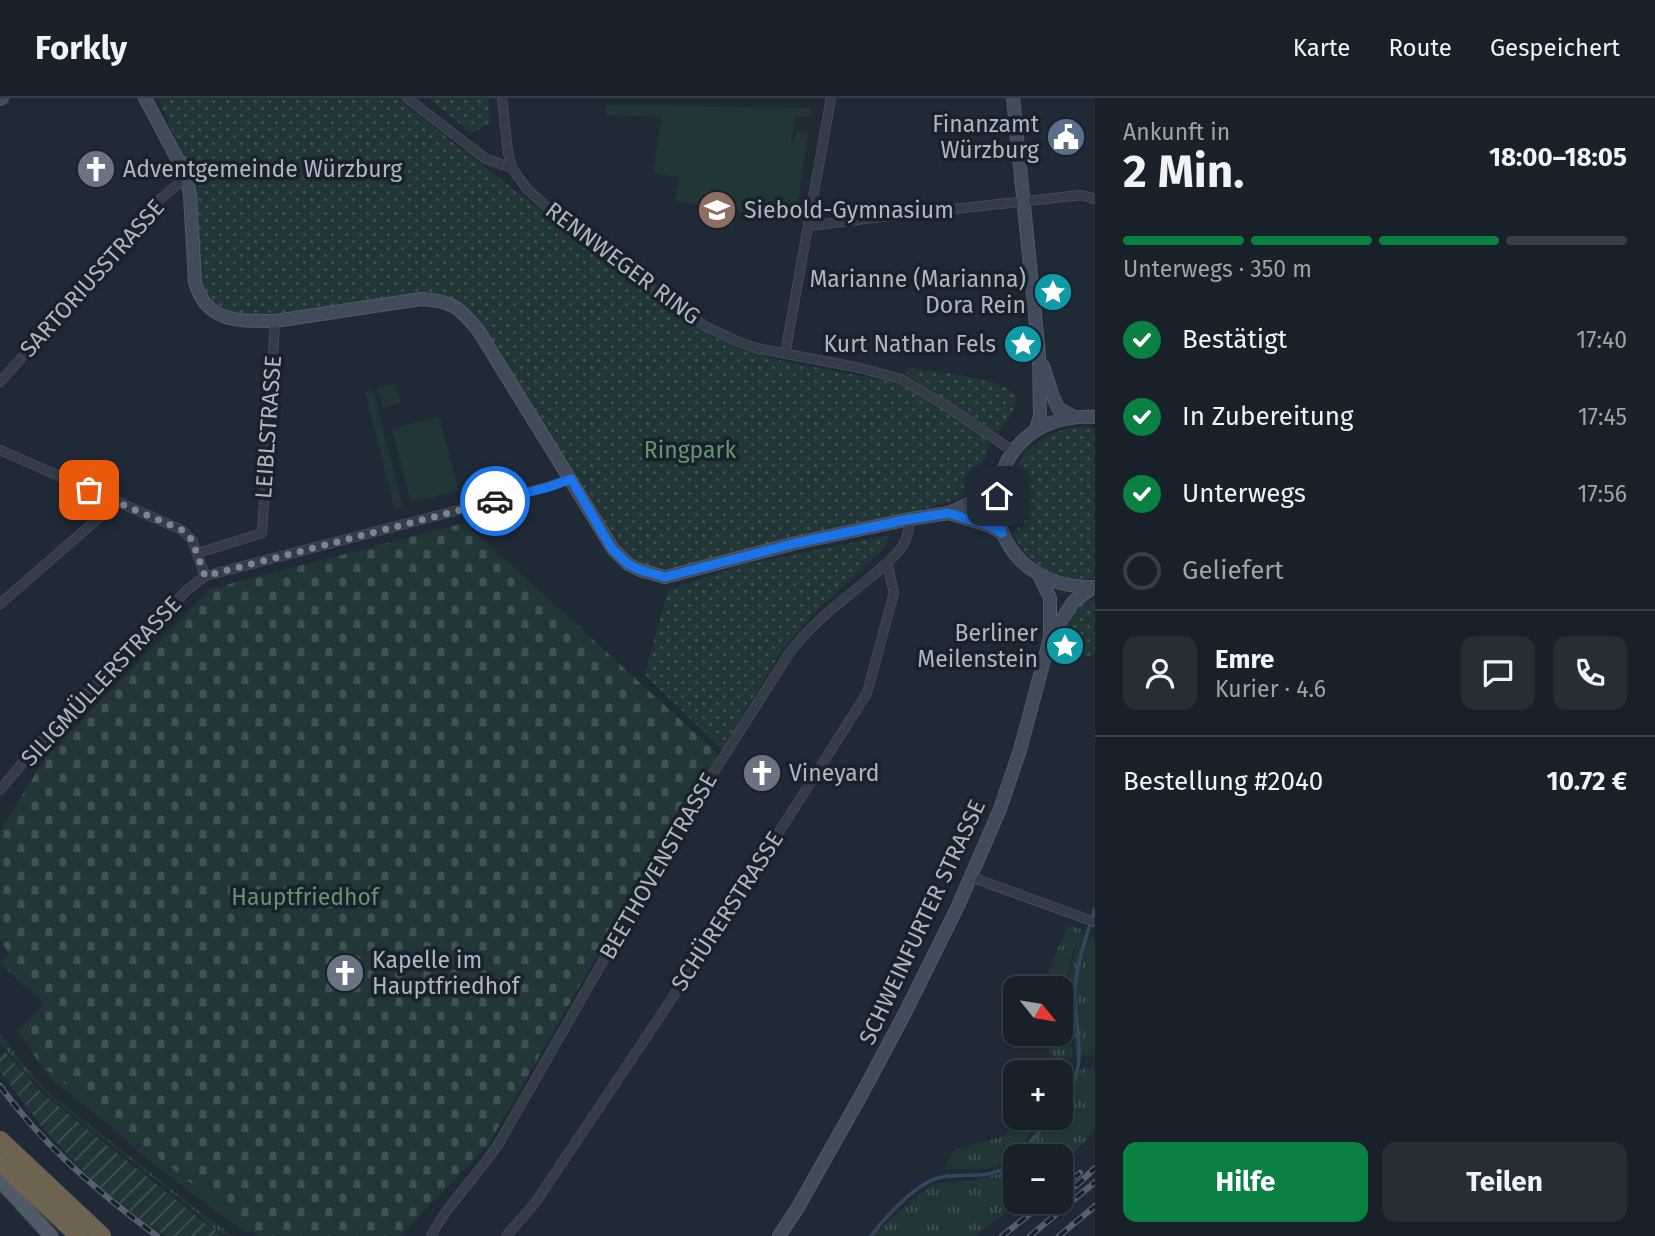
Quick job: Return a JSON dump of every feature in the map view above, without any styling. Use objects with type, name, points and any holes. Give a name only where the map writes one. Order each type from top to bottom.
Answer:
[{"type":"highway","points":[[0,1140],[102,1236]]},
{"type":"highway","points":[[0,1162],[79,1236]]},
{"type":"main road","points":[[145,98],[187,177],[195,282],[203,302],[212,311],[228,318],[275,321],[421,299],[449,303],[465,314],[478,330],[612,549],[628,564],[640,570],[665,577],[772,549],[949,513],[998,490]]},
{"type":"main road","points":[[1013,98],[1039,354],[1040,416],[1036,430]]},
{"type":"main road","points":[[1039,354],[1058,408],[1074,417]]},
{"type":"main road","points":[[1093,587],[1061,584],[1039,575],[1020,560],[1002,533],[997,508],[998,490],[1004,469],[1013,451],[1027,436],[1057,420],[1095,417]]},
{"type":"main road","points":[[949,513],[990,526],[1002,533]]},
{"type":"main road","name":"SCHWEINFURTER STRASSE","points":[[779,1236],[797,1209],[906,1011],[971,877],[1000,809],[1020,750],[1050,638],[1050,598],[1039,575]]},
{"type":"main road","name":"SCHWEINFURTER STRASSE","points":[[1050,638],[1073,602],[1093,587]]},
{"type":"main road","points":[[0,1180],[51,1236]]},
{"type":"main road","name":"SCHWEINFURTER STRASSE","points":[[787,1236],[797,1209]]},
{"type":"street","points":[[407,98],[486,159],[512,168]]},
{"type":"street","points":[[502,98],[512,168]]},
{"type":"street","points":[[785,354],[831,98]]},
{"type":"street","name":"RENNWEGER RING","points":[[512,168],[527,189],[573,229],[705,327],[736,341],[901,379],[1013,451]]},
{"type":"street","name":"SARTORIUSSTRASSE","points":[[0,382],[158,201],[187,177]]},
{"type":"street","points":[[809,226],[1081,195],[1095,199]]},
{"type":"street","name":"LEIBLSTRASSE","points":[[198,553],[262,533],[275,321]]},
{"type":"street","points":[[0,450],[182,530],[192,540],[205,576],[571,479]]},
{"type":"street","points":[[0,604],[117,502]]},
{"type":"street","name":"BEETHOVENSTRASSE","points":[[431,1236],[499,1143],[664,851],[788,655],[799,639],[827,612],[887,563],[903,546],[909,533],[910,519]]},
{"type":"street","name":"SCHÜRERSTRASSE","points":[[506,1236],[535,1203],[659,1018],[867,693],[894,593],[887,563]]},
{"type":"street","name":"SILIGMÜLLERSTRASSE","points":[[0,790],[36,747],[187,590],[205,576]]},
{"type":"street","points":[[971,877],[1095,922]]},
{"type":"green space","name":"Ringpark","points":[[158,98],[396,98],[625,276],[716,338],[734,347],[782,361],[888,381],[927,399],[951,415],[986,439],[989,447],[979,471],[975,493],[886,519],[692,564],[670,568],[644,566],[628,554],[611,532],[466,313],[421,293],[309,312],[257,317],[224,313],[205,300],[200,281],[193,179]]},
{"type":"green space","points":[[429,98],[488,98],[491,123],[471,133]]},
{"type":"green space","points":[[606,105],[811,108],[811,117],[795,117],[791,143],[794,143],[796,131],[808,133],[795,221],[675,201],[679,177],[653,173],[662,117],[606,115]]},
{"type":"green space","points":[[909,368],[966,376],[995,384],[1016,395],[1015,405],[1000,430],[994,431],[906,374]]},
{"type":"green space","points":[[394,383],[401,402],[383,408],[377,389]]},
{"type":"green space","points":[[373,390],[403,508],[395,510],[365,392]]},
{"type":"green space","points":[[439,416],[458,490],[411,503],[392,429]]},
{"type":"green space","points":[[1074,427],[1095,428],[1095,578],[1061,576],[1035,562],[1017,541],[1008,514],[1009,487],[1020,461],[1041,440]]},
{"type":"green space","name":"Hauptfriedhof","points":[[465,523],[719,755],[628,902],[488,1145],[400,1236],[258,1236],[41,1065],[18,1031],[44,1004],[0,963],[9,954],[0,940],[0,831],[46,757],[210,589]]},
{"type":"green space","points":[[890,535],[886,547],[819,608],[782,650],[722,749],[645,675],[668,590],[743,565]]},
{"type":"green space","points":[[1095,599],[1095,655],[1060,663],[1051,660],[1069,617],[1082,603]]},
{"type":"green space","points":[[1068,926],[1081,929],[1080,934],[1095,938],[1095,1055],[1076,1056],[1075,1052],[1073,976],[1070,976],[1077,941],[1068,976],[1048,976]]},
{"type":"green space","points":[[0,1033],[48,1092],[233,1236],[214,1228],[46,1094],[0,1043]]},
{"type":"green space","points":[[1048,1046],[1072,1046],[1073,1057],[1054,1058],[1049,1053]]},
{"type":"green space","points":[[5,1052],[42,1093],[223,1236],[166,1236],[93,1181],[43,1128],[0,1072],[0,1056]]},
{"type":"green space","points":[[41,1065],[139,1143],[134,1148],[112,1127],[53,1081]]},
{"type":"green space","points":[[1095,1068],[1095,1131],[1073,1153],[1073,1144],[1026,1144],[1036,1130],[1073,1130],[1073,1080],[1081,1069]]},
{"type":"green space","points":[[1010,1130],[1032,1130],[1021,1144],[1003,1144],[1003,1161],[995,1167],[945,1169],[954,1150],[1005,1136]]},
{"type":"green space","points":[[141,1144],[250,1230],[248,1233],[136,1150]]},
{"type":"green space","points":[[1003,1173],[1004,1214],[975,1236],[867,1236],[880,1229],[931,1184],[976,1180]]},
{"type":"waterway","points":[[1073,1084],[1079,1051],[1075,992],[1077,971],[1095,908]]},
{"type":"waterway","points":[[1029,1144],[1041,1130]]},
{"type":"waterway","points":[[871,1236],[903,1201],[923,1185],[942,1177],[989,1174],[1003,1168]]},
{"type":"railway","points":[[0,1086],[53,1148],[114,1203],[157,1236]]},
{"type":"railway","points":[[1076,1186],[1095,1168]]},
{"type":"railway","points":[[1073,1179],[1080,1173]]},
{"type":"railway","points":[[1030,1236],[1095,1182]]},
{"type":"railway","points":[[1059,1236],[1095,1206]]},
{"type":"railway","points":[[1002,1236],[1030,1214]]},
{"type":"way so far","points":[[89,490],[182,530],[192,540],[205,576],[495,501]]},
{"type":"place","name":"Finanzamt Würzburg","points":[[1066,137]]},
{"type":"place","name":"Adventgemeinde Würzburg","points":[[96,169]]},
{"type":"place","name":"Siebold-Gymnasium","points":[[717,210]]},
{"type":"place","name":"Marianne (Marianna) Dora Rein","points":[[1053,292]]},
{"type":"place","name":"Kurt Nathan Fels","points":[[1023,344]]},
{"type":"place","name":"Berliner Meilenstein","points":[[1065,646]]},
{"type":"place","name":"Vineyard","points":[[762,773]]},
{"type":"place","name":"Kapelle im Hauptfriedhof","points":[[345,973]]},
{"type":"route","points":[[495,501],[571,479],[612,549],[628,564],[665,577],[796,543],[949,513],[990,526],[1002,533],[997,496]]}]
